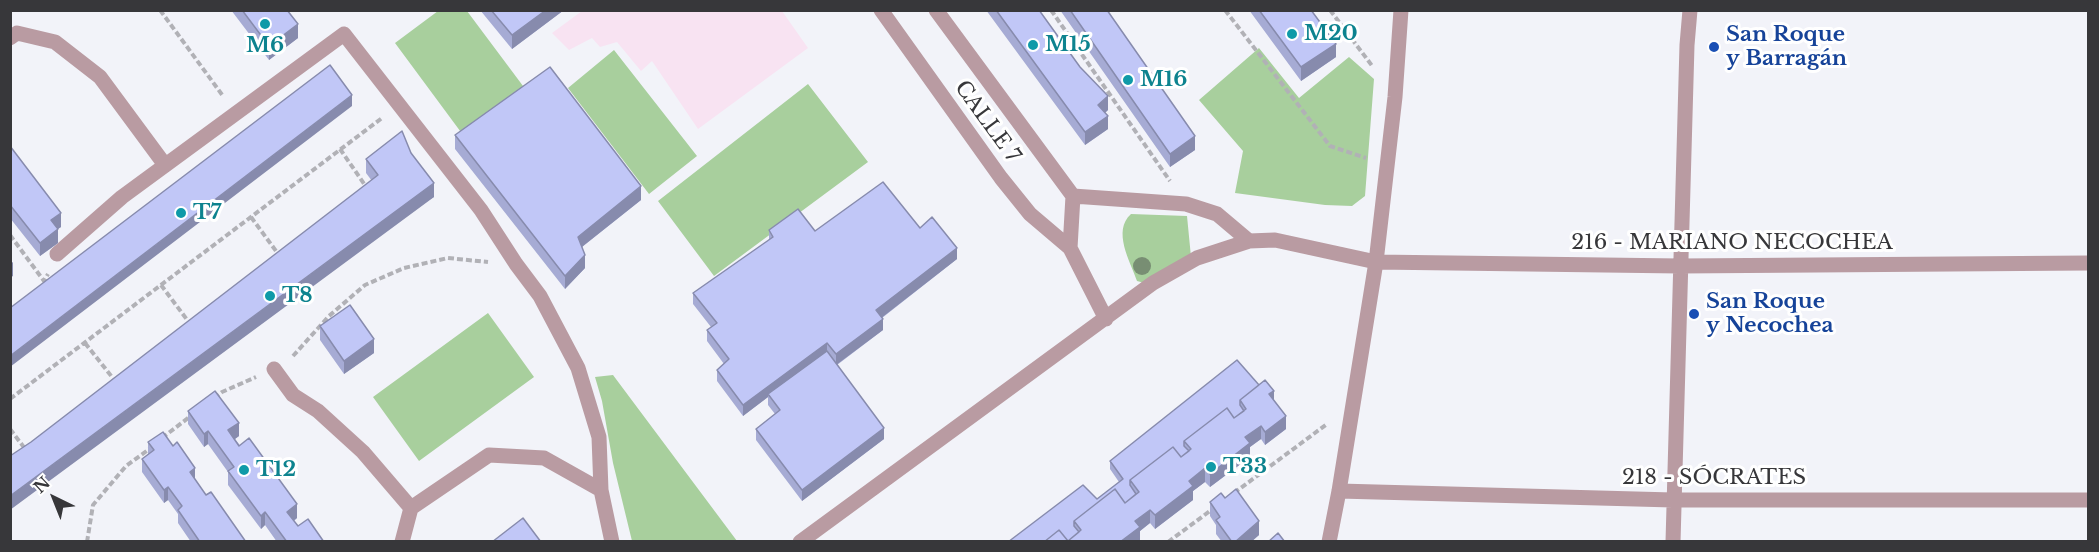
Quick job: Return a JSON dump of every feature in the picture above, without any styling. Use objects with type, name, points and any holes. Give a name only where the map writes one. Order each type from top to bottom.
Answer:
[{"type":"street","name":"CALLE 7","points":[[881,10],[1001,178],[1030,214],[1070,248],[1106,319]]},
{"type":"street","name":"CALLE 7","points":[[936,10],[1074,196]]},
{"type":"street","points":[[1329,542],[1376,262],[1395,97],[1401,10]]},
{"type":"street","points":[[1673,542],[1687,45],[1690,10]]},
{"type":"street","points":[[10,38],[17,33],[54,42],[100,77],[165,165]]},
{"type":"street","points":[[57,254],[122,197],[344,33],[481,210],[540,296],[578,368],[599,437],[601,490],[612,542]]},
{"type":"street","points":[[1070,248],[1074,196],[1186,204],[1217,214],[1249,241]]},
{"type":"street","name":"216 - MARIANO NECOCHEA","points":[[800,542],[1153,283],[1197,258],[1249,241],[1275,240],[1376,262],[1680,266],[2088,263]]},
{"type":"street","points":[[274,369],[293,395],[318,411],[363,452],[411,508]]},
{"type":"street","points":[[402,542],[411,508],[489,455],[544,458],[601,490]]},
{"type":"street","name":"218 - SÓCRATES","points":[[1339,490],[1673,500],[2088,500]]},
{"type":"path","points":[[160,10],[236,113]]},
{"type":"path","points":[[1051,10],[1186,204]]},
{"type":"path","points":[[1225,10],[1330,146],[1388,165]]},
{"type":"path","points":[[1330,10],[1395,97]]},
{"type":"path","points":[[10,399],[399,105]]},
{"type":"path","points":[[340,149],[372,194]]},
{"type":"path","points":[[251,217],[284,261]]},
{"type":"path","points":[[161,285],[195,330]]},
{"type":"path","points":[[85,343],[120,387]]},
{"type":"path","points":[[1226,499],[1352,406]]},
{"type":"path","points":[[10,429],[31,456]]},
{"type":"path","points":[[1168,542],[1217,506]]},
{"type":"shaded area","points":[[582,11],[782,11],[808,48],[698,129],[652,61],[641,71],[617,42],[600,47],[592,38],[569,50],[552,33]]},
{"type":"green space","points":[[438,11],[467,11],[529,94],[466,139],[395,43]]},
{"type":"green space","points":[[1259,48],[1299,98],[1349,57],[1374,79],[1365,196],[1352,206],[1325,205],[1235,193],[1243,151],[1199,100]]},
{"type":"green space","points":[[614,50],[697,156],[649,194],[568,88]]},
{"type":"green space","points":[[808,84],[868,162],[714,276],[658,201]]},
{"type":"green space","points":[[1131,214],[1187,216],[1191,257],[1152,285],[1137,281],[1124,246],[1123,229]]},
{"type":"green space","points":[[488,313],[534,377],[419,461],[373,397]]},
{"type":"green space","points":[[613,375],[737,541],[632,541],[595,377]]},
{"type":"building","points":[[242,10],[287,10],[298,24],[269,46]]},
{"type":"building","points":[[491,10],[546,10],[512,35]]},
{"type":"building","name":"M15","points":[[996,10],[1039,10],[1080,67],[1108,96],[1098,105],[1108,116],[1085,132]]},
{"type":"building","name":"M16","points":[[1070,10],[1107,10],[1195,136],[1170,154]]},
{"type":"building","name":"M20","points":[[1259,10],[1311,10],[1336,44],[1301,67]]},
{"type":"building","name":"T7","points":[[330,65],[352,95],[10,356],[10,308]]},
{"type":"building","points":[[550,67],[641,186],[578,237],[585,255],[565,276],[455,135]]},
{"type":"building","name":"T8","points":[[402,131],[411,153],[434,183],[10,496],[10,456],[378,175],[366,159]]},
{"type":"building","points":[[10,146],[61,213],[51,220],[58,229],[40,243],[10,205]]},
{"type":"building","points":[[883,182],[920,228],[932,217],[957,248],[876,310],[883,319],[836,354],[827,343],[743,405],[717,370],[729,359],[707,330],[717,323],[693,293],[773,237],[769,230],[798,209],[815,231]]},
{"type":"building","points":[[350,305],[374,339],[344,361],[320,326]]},
{"type":"building","points":[[827,351],[884,428],[802,490],[756,429],[780,410],[768,394]]},
{"type":"building","points":[[1237,360],[1259,385],[1240,400],[1244,411],[1234,418],[1227,408],[1184,441],[1184,446],[1189,451],[1181,457],[1173,447],[1130,480],[1130,485],[1136,494],[1125,503],[1115,489],[1074,521],[1074,526],[1079,532],[1068,541],[1059,530],[1044,542],[1008,542],[1083,485],[1097,499],[1123,479],[1110,461]]},
{"type":"building","name":"T33","points":[[1265,380],[1274,391],[1269,394],[1286,416],[1265,432],[1261,426],[1245,437],[1250,443],[1210,474],[1205,468],[1189,481],[1193,486],[1155,515],[1150,510],[1135,521],[1140,527],[1120,542],[1044,542],[1059,530],[1068,541],[1081,530],[1074,521],[1115,489],[1125,503],[1139,492],[1130,480],[1173,447],[1181,457],[1191,449],[1184,441],[1227,408],[1234,418],[1246,409],[1240,400]]},
{"type":"building","name":"T12","points":[[215,391],[239,423],[228,430],[239,446],[249,438],[297,504],[287,512],[298,526],[308,519],[324,542],[287,542],[265,512],[261,516],[228,471],[234,467],[208,431],[204,434],[188,411]]},
{"type":"building","name":"T12","points":[[163,432],[173,446],[177,442],[195,468],[190,472],[206,495],[211,492],[246,542],[200,542],[178,510],[182,506],[168,487],[164,490],[142,459],[154,450],[148,442]]},
{"type":"building","points":[[1236,489],[1259,521],[1235,542],[1232,542],[1216,520],[1220,517],[1210,502],[1221,493],[1225,498]]},
{"type":"building","points":[[523,518],[541,542],[492,542]]},
{"type":"building","points":[[1278,533],[1285,542],[1268,542]]},
{"type":"place","name":"M6","points":[[265,24]]},
{"type":"place","name":"M20","points":[[1292,34]]},
{"type":"place","name":"M15","points":[[1033,45]]},
{"type":"place","name":"San Roque y Barragán","points":[[1714,47]]},
{"type":"place","name":"M16","points":[[1128,80]]},
{"type":"place","name":"T7","points":[[181,213]]},
{"type":"place","name":"T8","points":[[270,296]]},
{"type":"place","name":"San Roque y Necochea","points":[[1694,314]]},
{"type":"place","name":"T33","points":[[1211,467]]},
{"type":"place","name":"T12","points":[[244,470]]}]
